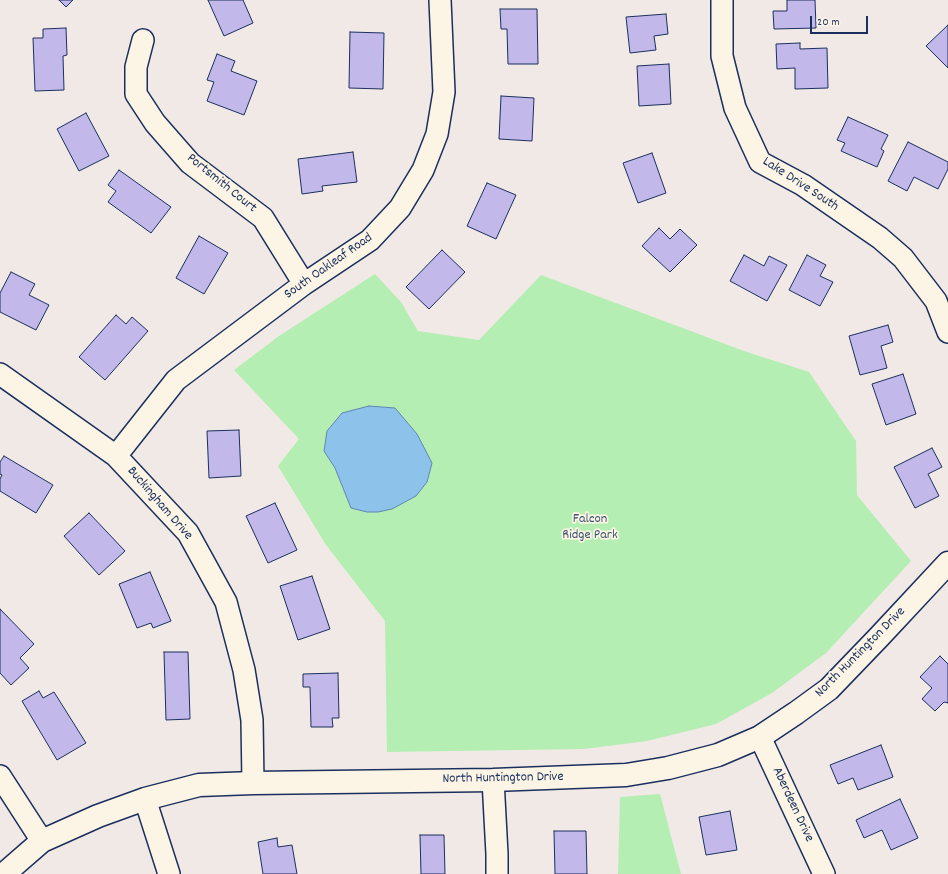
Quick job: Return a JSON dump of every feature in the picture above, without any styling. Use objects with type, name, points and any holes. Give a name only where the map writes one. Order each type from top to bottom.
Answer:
[{"type":"street","name":"South Oakleaf Road","points":[[116,456],[176,380],[304,284],[370,240],[400,208],[423,170],[437,134],[444,92],[440,0]]},
{"type":"street","name":"Lake Drive South","points":[[722,0],[722,56],[735,108],[760,162],[802,185],[880,238],[904,258],[936,301],[948,332]]},
{"type":"street","name":"Portsmith Court","points":[[143,40],[136,68],[136,94],[155,123],[190,163],[263,218],[304,284]]},
{"type":"street","name":"Buckingham Drive","points":[[0,374],[116,456],[188,533],[226,602],[244,670],[252,720],[253,783]]},
{"type":"street","name":"North Huntington Drive","points":[[4,874],[42,841],[98,816],[145,799],[199,785],[493,780],[626,775],[668,768],[718,755],[760,736],[796,713],[829,689],[946,569]]},
{"type":"street","name":"Aberdeen Drive","points":[[760,736],[824,874]]},
{"type":"street","points":[[0,776],[42,841]]},
{"type":"street","points":[[493,780],[497,874]]},
{"type":"street","points":[[145,799],[170,874]]},
{"type":"green space","name":"Falcon Ridge Park","points":[[375,274],[401,302],[418,331],[479,340],[541,275],[744,351],[809,372],[856,441],[857,495],[911,561],[826,653],[772,693],[716,724],[647,741],[584,749],[387,752],[385,621],[326,545],[278,466],[299,439],[234,370],[279,336]]},
{"type":"green space","points":[[660,794],[681,874],[618,874],[620,797]]},
{"type":"water","points":[[369,406],[395,408],[417,434],[432,463],[427,482],[416,496],[392,509],[378,512],[367,512],[351,508],[335,468],[324,451],[327,431],[342,413]]},
{"type":"building","points":[[59,0],[73,0],[66,7]]},
{"type":"building","points":[[208,0],[243,0],[253,23],[224,36]]},
{"type":"building","points":[[787,0],[815,0],[816,28],[774,29],[773,11],[787,11]]},
{"type":"building","points":[[500,9],[537,9],[538,64],[508,64],[507,29],[501,29]]},
{"type":"building","points":[[666,14],[668,34],[654,36],[656,50],[630,53],[626,17]]},
{"type":"building","points":[[948,25],[948,68],[926,46]]},
{"type":"building","points":[[66,28],[67,55],[63,56],[64,90],[35,91],[33,38],[43,38],[43,29]]},
{"type":"building","points":[[350,32],[384,33],[383,89],[349,88]]},
{"type":"building","points":[[800,43],[800,49],[827,48],[828,88],[795,89],[795,68],[777,69],[776,44]]},
{"type":"building","points":[[217,54],[235,61],[231,71],[257,81],[244,115],[207,101],[214,82],[207,80]]},
{"type":"building","points":[[669,64],[671,104],[639,106],[637,66]]},
{"type":"building","points":[[501,96],[534,98],[532,141],[499,139]]},
{"type":"building","points":[[86,113],[109,156],[79,171],[57,129]]},
{"type":"building","points":[[848,117],[888,135],[881,149],[884,151],[877,167],[841,151],[845,143],[837,140]]},
{"type":"building","points":[[908,142],[948,162],[948,169],[938,189],[914,177],[907,191],[888,181]]},
{"type":"building","points":[[353,152],[357,182],[322,186],[323,191],[302,194],[298,159]]},
{"type":"building","points":[[652,153],[666,193],[638,203],[623,163]]},
{"type":"building","points":[[119,170],[171,207],[151,233],[108,202],[116,191],[108,185]]},
{"type":"building","points":[[487,183],[516,195],[496,239],[467,226]]},
{"type":"building","points":[[659,228],[670,239],[680,229],[697,245],[670,272],[642,246]]},
{"type":"building","points":[[199,236],[228,253],[204,294],[176,278]]},
{"type":"building","points":[[442,250],[465,272],[429,309],[406,287]]},
{"type":"building","points":[[744,255],[764,266],[769,256],[787,265],[767,301],[730,281]]},
{"type":"building","points":[[807,255],[826,265],[820,276],[833,282],[820,306],[789,290]]},
{"type":"building","points":[[11,272],[35,284],[29,295],[49,305],[36,330],[0,312],[0,293]]},
{"type":"building","points":[[116,315],[126,324],[132,317],[148,331],[105,380],[79,357]]},
{"type":"building","points":[[888,325],[893,342],[881,346],[887,368],[860,375],[849,336]]},
{"type":"building","points":[[903,374],[916,414],[886,425],[872,384]]},
{"type":"building","points":[[239,430],[241,476],[209,478],[207,431]]},
{"type":"building","points":[[932,448],[942,467],[928,474],[939,496],[915,508],[894,467]]},
{"type":"building","points":[[4,456],[53,485],[36,513],[0,491],[0,479],[2,475],[0,474],[0,462]]},
{"type":"building","points":[[275,503],[297,550],[268,563],[246,516]]},
{"type":"building","points":[[89,513],[125,551],[99,575],[64,536]]},
{"type":"building","points":[[150,572],[171,621],[153,628],[151,623],[137,628],[119,584]]},
{"type":"building","points":[[312,576],[330,629],[298,640],[280,586]]},
{"type":"building","points":[[0,609],[34,644],[20,658],[29,668],[11,685],[0,673]]},
{"type":"building","points":[[164,652],[188,652],[190,719],[166,720]]},
{"type":"building","points":[[940,656],[948,664],[948,703],[944,702],[935,711],[922,699],[932,688],[920,677]]},
{"type":"building","points":[[338,673],[339,718],[332,718],[333,727],[311,727],[310,687],[303,687],[303,674]]},
{"type":"building","points":[[39,691],[43,698],[54,692],[86,743],[57,760],[22,701]]},
{"type":"building","points":[[881,745],[893,777],[858,790],[853,778],[838,784],[830,765]]},
{"type":"building","points":[[900,799],[918,838],[891,850],[882,830],[864,838],[856,820]]},
{"type":"building","points":[[730,811],[737,850],[706,855],[699,817]]},
{"type":"building","points":[[554,831],[586,831],[587,874],[555,874]]},
{"type":"building","points":[[420,835],[444,835],[445,874],[421,874]]},
{"type":"building","points":[[277,838],[278,847],[292,845],[297,874],[263,874],[258,842]]}]
